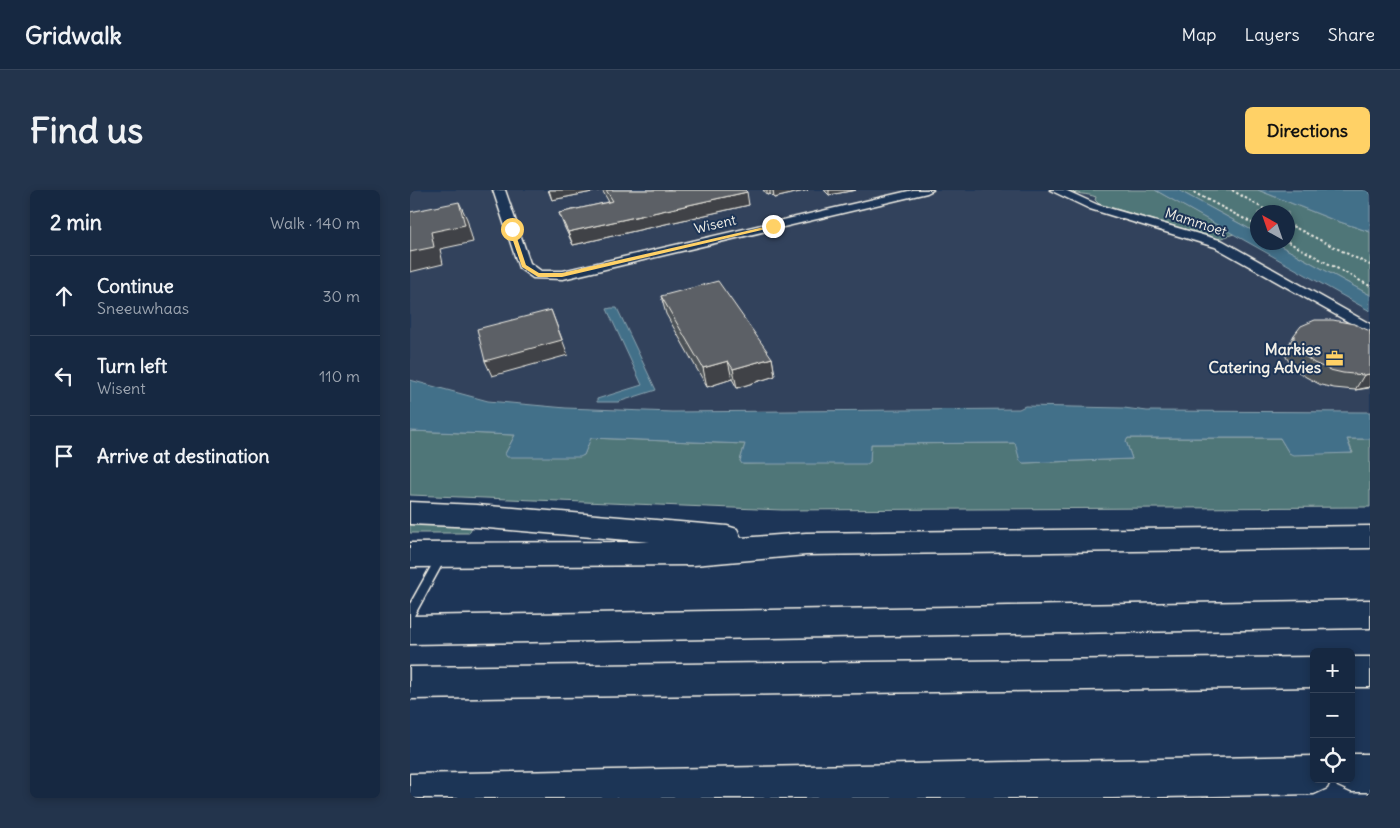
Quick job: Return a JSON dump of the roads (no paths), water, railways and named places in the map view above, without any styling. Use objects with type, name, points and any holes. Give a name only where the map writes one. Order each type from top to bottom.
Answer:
[{"type":"highway","points":[[410,513],[487,516],[806,544]]},
{"type":"highway","points":[[410,555],[694,553],[806,544],[1370,537]]},
{"type":"highway","points":[[410,630],[1370,614]]},
{"type":"highway","points":[[410,683],[1310,672]]},
{"type":"highway","points":[[1355,672],[1370,672]]},
{"type":"highway","points":[[1355,773],[1370,773]]},
{"type":"highway","points":[[420,795],[1310,775]]},
{"type":"street","points":[[499,190],[524,266],[538,275]]},
{"type":"street","name":"Wisent","points":[[538,275],[562,275],[927,190]]},
{"type":"street","name":"Mammoet","points":[[1056,190],[1094,207],[1219,244],[1370,330]]},
{"type":"lane","points":[[410,613],[442,555]]},
{"type":"place","name":"Markies Catering Advies","points":[[1335,358]]}]
